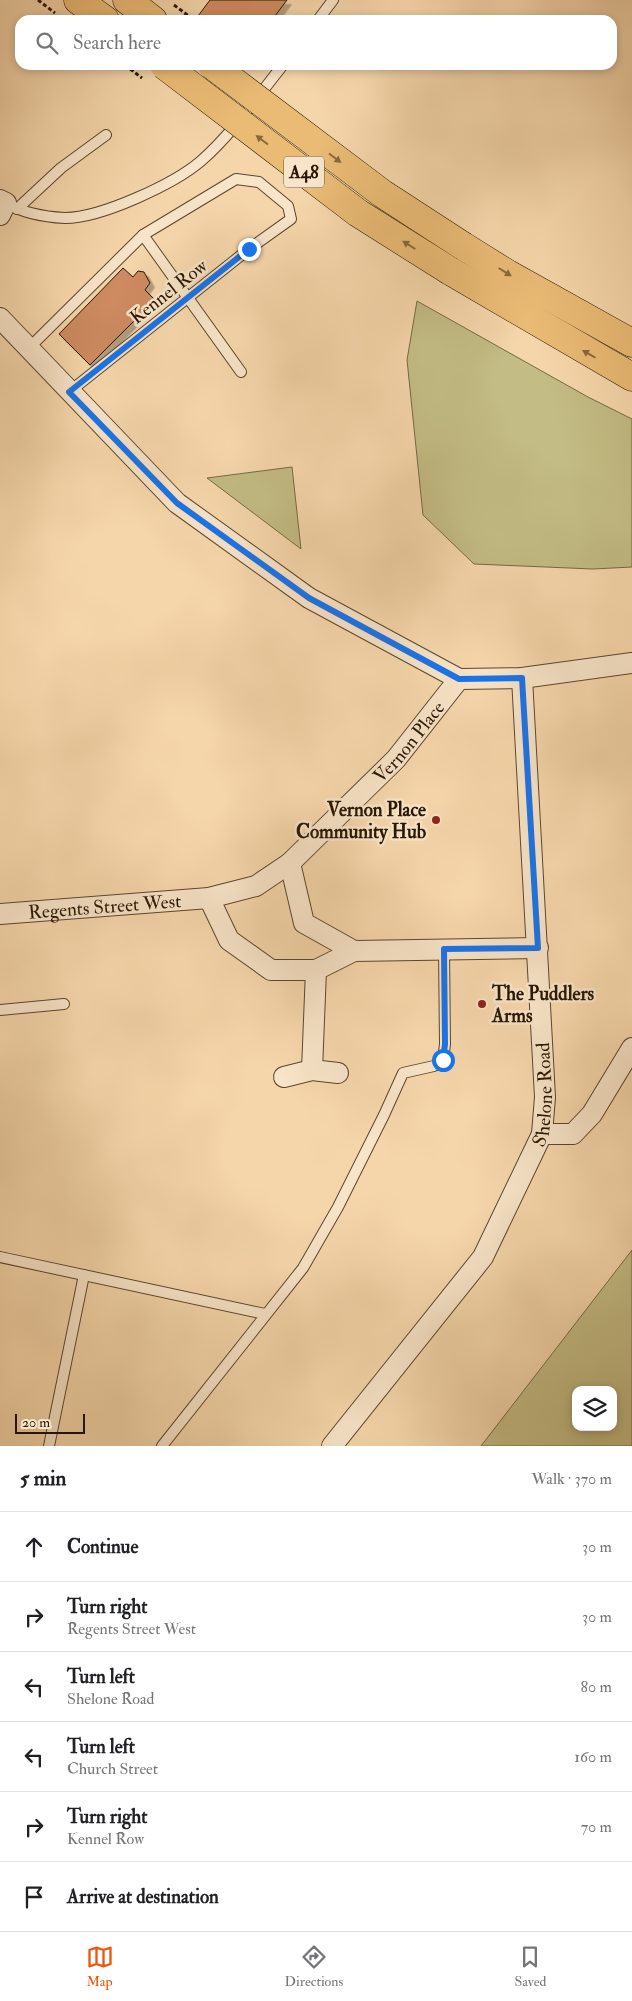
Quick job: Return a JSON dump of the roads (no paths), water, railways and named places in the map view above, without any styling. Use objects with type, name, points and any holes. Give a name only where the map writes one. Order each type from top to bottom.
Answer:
[{"type":"main road","points":[[127,0],[146,15]]},
{"type":"main road","points":[[68,8],[89,15]]},
{"type":"main road","name":"A48","points":[[171,70],[358,214],[450,271],[632,377]]},
{"type":"main road","name":"A48","points":[[219,70],[383,194],[508,274],[632,343]]},
{"type":"street","points":[[0,318],[30,347],[69,392],[177,503],[309,598],[459,679],[522,678],[632,663]]},
{"type":"street","name":"Shelone Road","points":[[332,1446],[483,1257],[542,1134],[545,1097],[522,678]]},
{"type":"street","name":"Vernon Place","points":[[256,886],[290,863],[396,759],[459,679]]},
{"type":"street","points":[[290,863],[304,923],[354,951]]},
{"type":"street","name":"Regents Street West","points":[[0,914],[209,898],[256,886]]},
{"type":"street","points":[[209,898],[229,940],[271,970],[316,970],[354,951],[538,948]]},
{"type":"street","points":[[312,1070],[316,970]]},
{"type":"street","points":[[542,1134],[573,1134],[592,1114],[632,1048]]},
{"type":"street","points":[[284,1077],[312,1070],[338,1073]]},
{"type":"lane","points":[[322,15],[333,0]]},
{"type":"lane","points":[[6,207],[66,218],[103,210],[170,182],[201,161],[233,127],[279,70]]},
{"type":"lane","points":[[6,207],[106,135]]},
{"type":"lane","name":"Kennel Row","points":[[69,392],[291,219],[288,206],[259,182],[236,179],[143,235]]},
{"type":"lane","points":[[30,347],[143,235],[240,372]]},
{"type":"lane","points":[[162,1446],[303,1268],[338,1207],[403,1074],[434,1066],[443,1060],[445,1044],[444,949]]},
{"type":"lane","points":[[0,1010],[64,1004]]},
{"type":"lane","points":[[0,1256],[265,1314]]},
{"type":"lane","points":[[50,1446],[84,1275]]},
{"type":"place","name":"Vernon Place Community Hub","points":[[436,820]]},
{"type":"place","name":"The Puddlers Arms","points":[[482,1004]]}]
